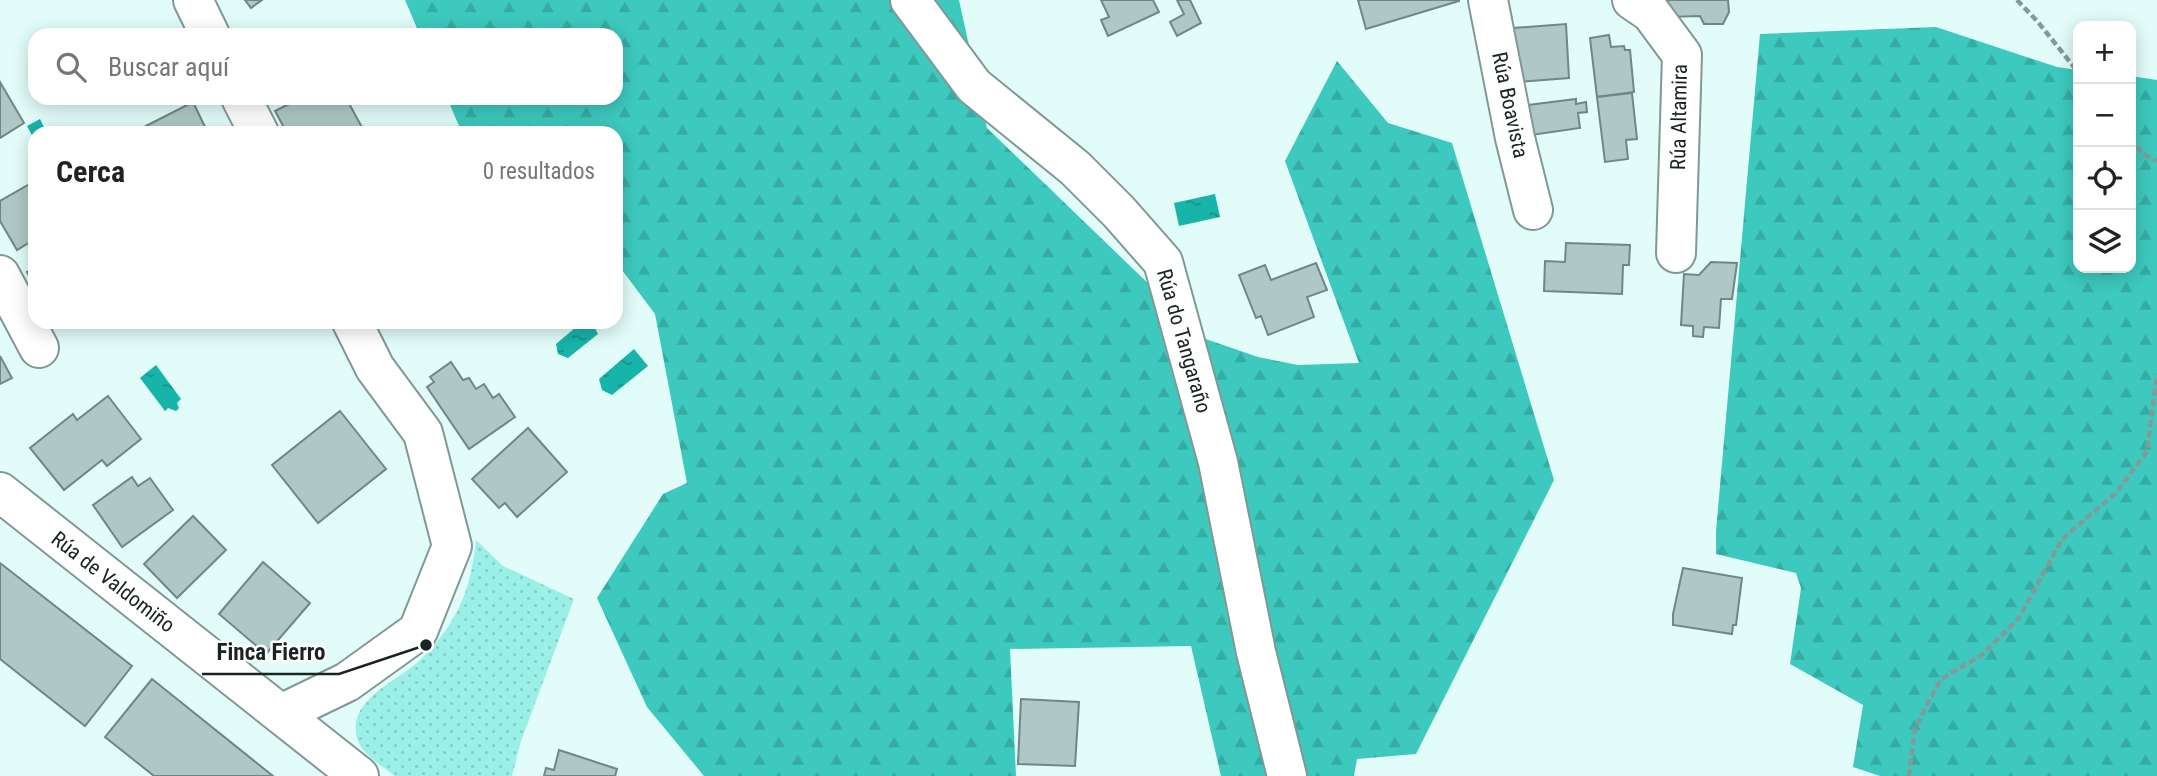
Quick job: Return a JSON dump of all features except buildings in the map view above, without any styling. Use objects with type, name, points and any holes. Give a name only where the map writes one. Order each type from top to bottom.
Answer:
[{"type":"street","points":[[193,0],[207,28]]},
{"type":"street","name":"Rúa do Tangaraño","points":[[910,0],[974,86],[1075,167],[1163,262],[1218,462],[1256,652],[1287,776]]},
{"type":"street","name":"Rúa Boavista","points":[[1488,0],[1515,138],[1533,210]]},
{"type":"street","name":"Rúa Altamira","points":[[1632,0],[1651,13],[1682,55],[1676,253]]},
{"type":"street","points":[[244,105],[255,126]]},
{"type":"street","points":[[0,275],[28,327]]},
{"type":"street","points":[[29,329],[39,348]]},
{"type":"street","points":[[281,715],[347,681],[418,631],[452,546],[423,433],[375,368],[356,329]]},
{"type":"street","name":"Rúa de Valdomiño","points":[[0,492],[359,776]]},
{"type":"path","points":[[2017,0],[2073,66]]},
{"type":"path","points":[[2136,144],[2143,153],[2157,161]]},
{"type":"path","points":[[1909,776],[1915,728],[1941,679],[1982,655],[2019,618],[2062,539],[2116,493],[2147,451],[2157,374]]},
{"type":"shaded area","points":[[476,540],[503,566],[574,599],[521,741],[512,776],[395,776],[361,747],[356,733],[356,721],[368,700],[420,660],[448,627],[465,593]]},
{"type":"green space","points":[[405,0],[959,0],[987,128],[1155,290],[1197,336],[1258,357],[1298,365],[1359,363],[1285,161],[1337,61],[1388,123],[1452,143],[1554,480],[1416,754],[1357,759],[1354,776],[1221,776],[1191,646],[1010,649],[1016,776],[704,776],[647,707],[597,598],[663,494],[687,483],[655,314],[623,271],[623,126],[459,126],[450,105],[623,105],[623,28],[417,28]]},
{"type":"green space","points":[[1936,27],[2057,67],[2073,69],[2073,273],[2136,273],[2136,77],[2157,80],[2157,776],[1880,776],[1853,767],[1863,705],[1790,664],[1801,588],[1796,573],[1716,554],[1760,34]]},
{"type":"water","points":[[40,119],[44,126],[28,128],[27,126]]},
{"type":"water","points":[[1215,194],[1220,217],[1179,226],[1174,203]]},
{"type":"water","points":[[574,329],[596,329],[598,334],[568,358],[558,354],[556,344]]},
{"type":"water","points":[[634,349],[648,366],[612,395],[602,390],[599,379]]},
{"type":"water","points":[[156,365],[181,399],[177,403],[179,408],[176,411],[168,408],[165,411],[140,378]]},
{"type":"place","name":"Finca Fierro","points":[[426,645]]}]
